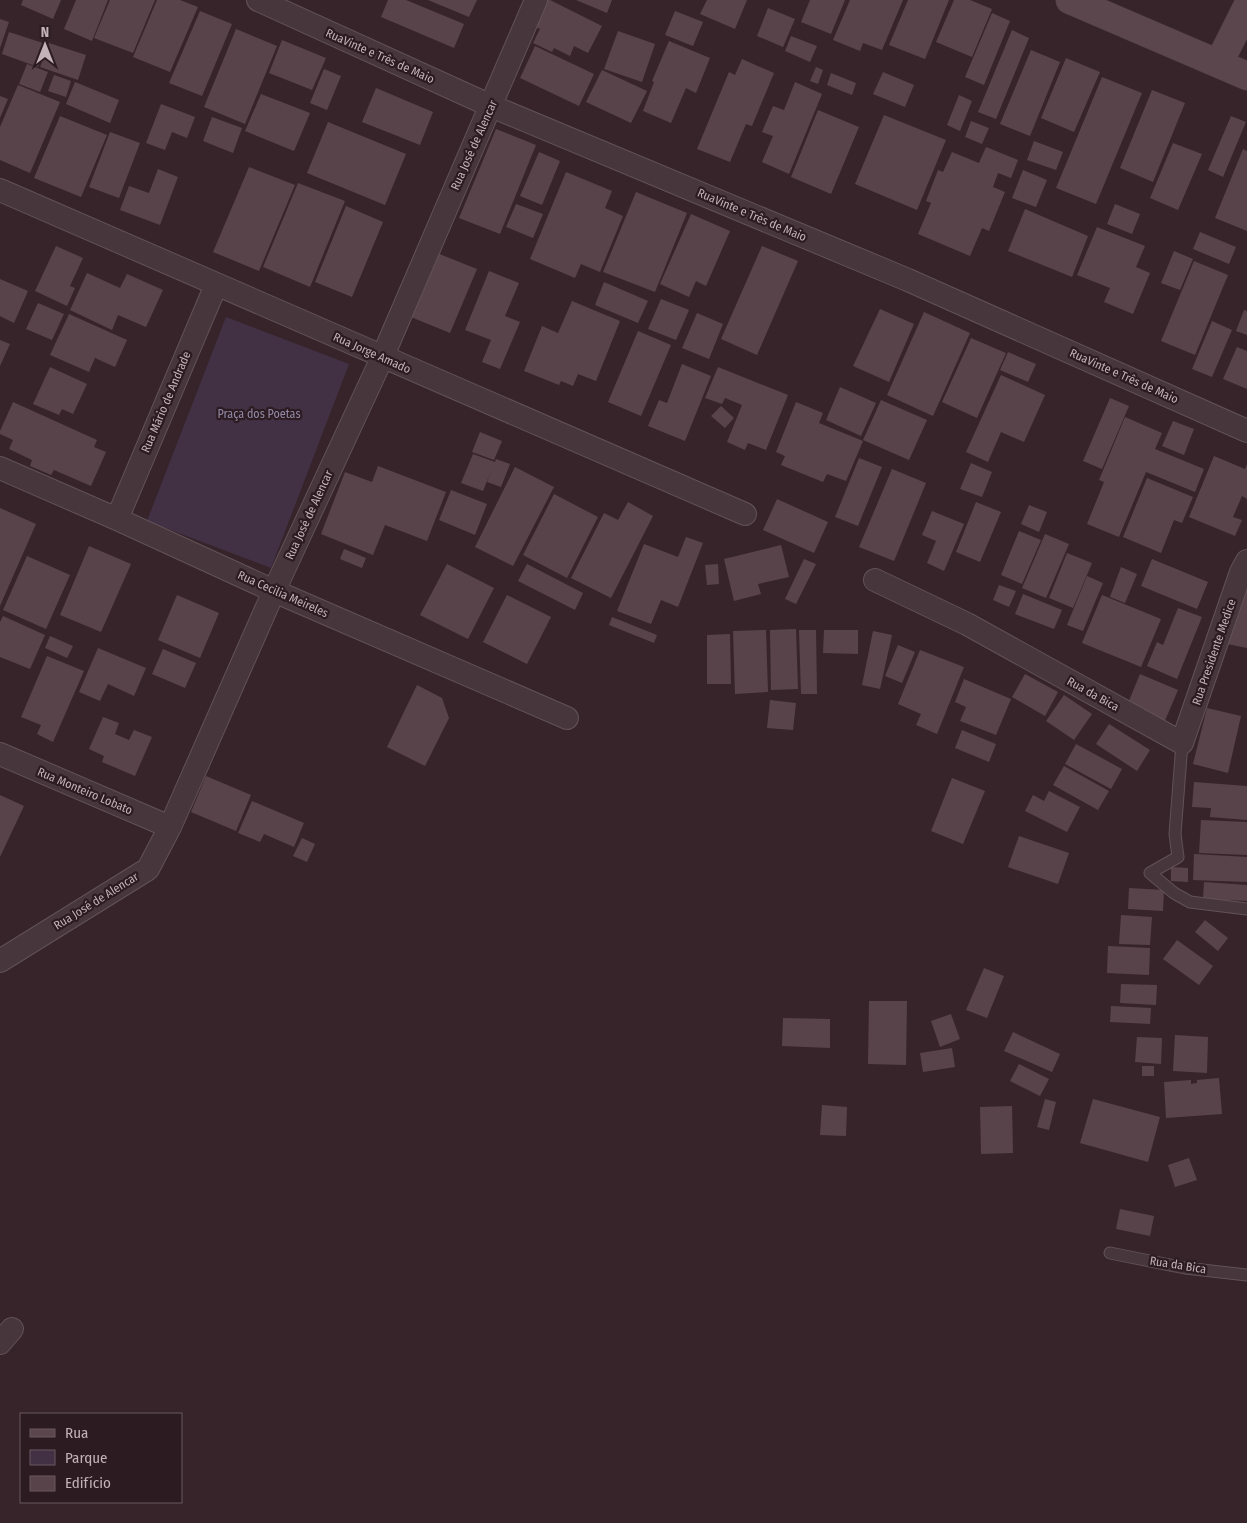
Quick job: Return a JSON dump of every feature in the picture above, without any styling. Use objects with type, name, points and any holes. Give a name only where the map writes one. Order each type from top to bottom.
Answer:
[{"type":"main road","points":[[1070,0],[1247,76]]},
{"type":"main road","points":[[1219,63],[1247,7]]},
{"type":"street","name":"RuaVinte e Três de Maio","points":[[258,0],[491,106],[908,280],[1247,431]]},
{"type":"street","name":"Rua José de Alencar","points":[[0,961],[148,869],[170,827],[274,591],[382,358],[536,0]]},
{"type":"street","name":"Rua Jorge Amado","points":[[0,190],[382,358],[745,514]]},
{"type":"street","name":"Rua Mário de Andrade","points":[[117,519],[216,285]]},
{"type":"street","name":"Rua Cecilia Meireles","points":[[0,468],[274,591],[566,718]]},
{"type":"street","name":"Rua Presidente Medice","points":[[1182,743],[1241,572],[1247,561]]},
{"type":"street","name":"Rua da Bica","points":[[874,580],[967,624],[1182,743]]},
{"type":"street","name":"Rua Monteiro Lobato","points":[[0,754],[170,827]]},
{"type":"lane","points":[[1182,743],[1175,834],[1178,857],[1150,873],[1174,893],[1190,902],[1247,909]]},
{"type":"lane","name":"Rua da Bica","points":[[1110,1253],[1185,1268],[1247,1275]]},
{"type":"green space","name":"Praça dos Poetas","points":[[226,317],[349,364],[271,568],[147,521]]},
{"type":"building","points":[[23,0],[61,0],[53,19],[21,5]]},
{"type":"building","points":[[76,0],[108,0],[92,41],[64,29]]},
{"type":"building","points":[[110,0],[155,0],[133,53],[94,38]]},
{"type":"building","points":[[157,0],[180,0],[198,7],[170,72],[133,57]]},
{"type":"building","points":[[388,0],[406,0],[464,24],[454,48],[381,17]]},
{"type":"building","points":[[428,0],[477,0],[469,17]]},
{"type":"building","points":[[546,0],[550,0],[602,26],[588,53],[574,46],[570,56],[554,48],[552,52],[533,43],[540,29],[534,26]]},
{"type":"building","points":[[576,0],[612,0],[607,13]]},
{"type":"building","points":[[707,0],[747,0],[735,29],[700,14]]},
{"type":"building","points":[[810,0],[845,0],[831,34],[801,22]]},
{"type":"building","points":[[850,0],[903,0],[882,50],[863,43],[860,51],[833,40]]},
{"type":"building","points":[[908,0],[949,0],[925,59],[889,45]]},
{"type":"building","points":[[954,0],[970,0],[992,9],[972,57],[936,42]]},
{"type":"building","points":[[768,8],[795,19],[783,47],[757,36]]},
{"type":"building","points":[[200,11],[232,24],[202,96],[169,83]]},
{"type":"building","points":[[675,11],[703,22],[693,46],[665,35]]},
{"type":"building","points":[[992,13],[1010,21],[984,85],[965,77]]},
{"type":"building","points":[[0,19],[9,22],[0,48]]},
{"type":"building","points":[[236,29],[277,46],[245,124],[204,107]]},
{"type":"building","points":[[1012,30],[1029,38],[996,119],[978,112]]},
{"type":"building","points":[[618,31],[655,44],[642,82],[604,69]]},
{"type":"building","points":[[9,32],[46,44],[38,67],[2,54]]},
{"type":"building","points":[[791,36],[817,46],[810,62],[785,51]]},
{"type":"building","points":[[282,40],[326,58],[312,90],[269,73]]},
{"type":"building","points":[[669,41],[710,58],[696,93],[686,88],[671,123],[643,111],[654,82],[652,81]]},
{"type":"building","points":[[49,43],[86,55],[78,80],[40,67]]},
{"type":"building","points":[[535,46],[594,74],[579,106],[520,78]]},
{"type":"building","points":[[1031,50],[1060,62],[1030,136],[1000,124]]},
{"type":"building","points":[[1066,58],[1100,72],[1074,132],[1041,118]]},
{"type":"building","points":[[742,59],[774,73],[752,126],[746,124],[730,162],[697,149],[729,72],[735,75]]},
{"type":"building","points":[[27,64],[48,72],[40,92],[19,84]]},
{"type":"building","points":[[816,67],[823,70],[818,84],[810,81]]},
{"type":"building","points":[[324,69],[341,76],[327,110],[310,103]]},
{"type":"building","points":[[602,70],[647,91],[631,123],[586,102]]},
{"type":"building","points":[[883,72],[914,85],[905,107],[873,94]]},
{"type":"building","points":[[831,73],[856,83],[852,95],[827,85]]},
{"type":"building","points":[[54,75],[71,81],[66,97],[48,91]]},
{"type":"building","points":[[1102,77],[1142,93],[1096,204],[1056,188]]},
{"type":"building","points":[[75,82],[119,100],[110,123],[66,104]]},
{"type":"building","points":[[795,82],[822,94],[789,174],[762,162],[773,136],[762,132],[773,106],[784,110]]},
{"type":"building","points":[[18,85],[60,102],[30,173],[0,160],[0,127]]},
{"type":"building","points":[[376,88],[433,112],[420,145],[362,122]]},
{"type":"building","points":[[1152,90],[1185,103],[1153,182],[1120,168]]},
{"type":"building","points":[[261,94],[310,113],[294,151],[245,131]]},
{"type":"building","points":[[959,95],[972,101],[960,131],[947,125]]},
{"type":"building","points":[[0,96],[8,99],[0,118]]},
{"type":"building","points":[[161,104],[195,117],[187,138],[172,132],[165,150],[146,143]]},
{"type":"building","points":[[818,110],[859,127],[831,194],[791,177]]},
{"type":"building","points":[[884,115],[946,140],[917,210],[855,184]]},
{"type":"building","points":[[60,116],[107,135],[81,197],[34,178]]},
{"type":"building","points":[[1231,116],[1246,122],[1223,177],[1208,170]]},
{"type":"building","points":[[212,117],[242,128],[233,153],[203,141]]},
{"type":"building","points":[[971,121],[989,128],[982,144],[965,137]]},
{"type":"building","points":[[328,122],[406,154],[385,205],[307,173]]},
{"type":"building","points":[[496,129],[536,145],[500,234],[459,218]]},
{"type":"building","points":[[110,132],[140,143],[119,198],[89,187]]},
{"type":"building","points":[[1034,141],[1063,152],[1056,170],[1027,160]]},
{"type":"building","points":[[1173,143],[1202,154],[1178,210],[1150,198]]},
{"type":"building","points":[[986,147],[1018,160],[1011,178],[998,173],[993,187],[1005,192],[989,231],[982,228],[970,256],[918,234],[931,203],[926,201],[938,170],[943,172],[952,152],[979,163]]},
{"type":"building","points":[[1243,149],[1247,151],[1247,231],[1215,218]]},
{"type":"building","points":[[539,152],[560,161],[542,205],[520,196]]},
{"type":"building","points":[[249,167],[295,185],[259,271],[213,252]]},
{"type":"building","points":[[158,169],[178,177],[160,225],[120,210],[129,186],[149,193]]},
{"type":"building","points":[[1023,170],[1047,180],[1036,207],[1012,198]]},
{"type":"building","points":[[566,172],[612,191],[605,208],[623,216],[600,272],[581,264],[575,278],[530,259]]},
{"type":"building","points":[[298,183],[345,201],[310,287],[263,267]]},
{"type":"building","points":[[636,192],[687,213],[655,292],[603,272]]},
{"type":"building","points":[[516,204],[543,214],[533,238],[506,227]]},
{"type":"building","points":[[1115,204],[1140,214],[1132,234],[1107,224]]},
{"type":"building","points":[[346,206],[383,222],[352,297],[315,282]]},
{"type":"building","points":[[1025,209],[1088,236],[1072,277],[1008,251]]},
{"type":"building","points":[[691,214],[730,231],[706,286],[696,281],[689,297],[660,284]]},
{"type":"building","points":[[1097,227],[1145,246],[1136,267],[1150,273],[1133,314],[1104,302],[1110,288],[1077,275]]},
{"type":"building","points":[[1200,232],[1236,247],[1229,264],[1193,249]]},
{"type":"building","points":[[56,246],[83,258],[70,286],[75,288],[67,306],[35,291]]},
{"type":"building","points":[[762,246],[798,261],[757,355],[721,339]]},
{"type":"building","points":[[1174,251],[1193,259],[1180,290],[1161,283]]},
{"type":"building","points":[[437,253],[477,269],[450,333],[411,317]]},
{"type":"building","points":[[1194,261],[1228,275],[1195,355],[1161,341]]},
{"type":"building","points":[[489,271],[519,283],[505,316],[520,322],[500,369],[482,362],[491,340],[465,330]]},
{"type":"building","points":[[87,273],[120,288],[127,274],[163,290],[146,327],[118,315],[112,330],[70,310]]},
{"type":"building","points":[[0,279],[28,291],[14,323],[0,316]]},
{"type":"building","points":[[604,282],[648,301],[638,323],[595,305]]},
{"type":"building","points":[[661,299],[689,310],[676,340],[648,329]]},
{"type":"building","points":[[572,301],[620,321],[596,381],[578,374],[573,386],[561,381],[559,385],[524,371],[542,326],[558,333]]},
{"type":"building","points":[[38,303],[64,314],[52,340],[26,329]]},
{"type":"building","points":[[880,309],[914,324],[889,382],[853,366]]},
{"type":"building","points":[[1244,310],[1247,311],[1247,335],[1236,331]]},
{"type":"building","points":[[924,312],[970,333],[933,416],[887,395]]},
{"type":"building","points":[[697,313],[723,324],[709,359],[682,348]]},
{"type":"building","points":[[69,314],[127,340],[115,367],[95,358],[89,372],[50,355]]},
{"type":"building","points":[[1212,321],[1232,330],[1212,377],[1192,369]]},
{"type":"building","points":[[638,331],[671,345],[641,416],[608,402]]},
{"type":"building","points":[[971,338],[1006,353],[977,418],[942,402]]},
{"type":"building","points":[[0,340],[10,344],[0,366]]},
{"type":"building","points":[[1237,347],[1247,351],[1247,389],[1223,379]]},
{"type":"building","points":[[1008,352],[1036,364],[1028,382],[1000,370]]},
{"type":"building","points":[[682,364],[711,376],[685,441],[648,426],[659,400],[667,403]]},
{"type":"building","points":[[50,367],[87,384],[73,414],[62,409],[59,415],[33,404]]},
{"type":"building","points":[[718,367],[788,395],[766,450],[748,443],[745,450],[727,442],[742,405],[725,398],[722,404],[705,398]]},
{"type":"building","points":[[1001,375],[1045,395],[1024,442],[1001,432],[988,462],[966,452]]},
{"type":"building","points":[[840,387],[876,403],[861,436],[826,420]]},
{"type":"building","points":[[1110,398],[1129,406],[1102,469],[1083,461]]},
{"type":"building","points":[[881,400],[927,420],[909,460],[863,440]]},
{"type":"building","points":[[13,402],[97,440],[94,447],[106,452],[91,486],[54,470],[51,475],[30,466],[32,460],[9,449],[13,440],[0,434],[0,431]]},
{"type":"building","points":[[796,402],[823,413],[819,423],[863,441],[846,481],[827,474],[823,482],[781,465],[785,456],[776,452]]},
{"type":"building","points":[[721,406],[734,418],[725,428],[711,416]]},
{"type":"building","points":[[1125,417],[1162,433],[1155,449],[1204,469],[1195,492],[1146,472],[1119,537],[1087,524],[1104,482],[1099,480]]},
{"type":"building","points":[[1173,421],[1194,429],[1184,455],[1162,446]]},
{"type":"building","points":[[480,432],[502,441],[494,460],[472,452]]},
{"type":"building","points":[[473,454],[495,462],[496,459],[510,464],[501,487],[487,482],[491,471],[483,491],[461,483]]},
{"type":"building","points":[[1214,456],[1245,469],[1247,464],[1247,499],[1242,496],[1233,517],[1242,520],[1235,536],[1189,517]]},
{"type":"building","points":[[859,458],[882,467],[858,526],[835,517]]},
{"type":"building","points":[[971,463],[992,472],[982,497],[960,489]]},
{"type":"building","points":[[378,466],[446,492],[427,541],[385,525],[373,555],[321,534],[345,472],[372,482]]},
{"type":"building","points":[[515,467],[554,487],[513,566],[475,547]]},
{"type":"building","points":[[892,469],[926,483],[894,561],[859,547]]},
{"type":"building","points":[[1147,478],[1193,497],[1182,523],[1174,520],[1161,553],[1123,537]]},
{"type":"building","points":[[451,490],[487,504],[475,535],[439,520]]},
{"type":"building","points":[[554,494],[598,517],[567,578],[523,555]]},
{"type":"building","points":[[777,499],[828,522],[814,553],[763,530]]},
{"type":"building","points":[[628,502],[653,516],[611,598],[571,578],[604,513],[618,520]]},
{"type":"building","points":[[976,502],[1001,512],[980,562],[956,552]]},
{"type":"building","points":[[1029,505],[1047,512],[1039,532],[1021,524]]},
{"type":"building","points":[[0,508],[36,524],[0,606]]},
{"type":"building","points":[[932,511],[964,524],[944,571],[927,563],[936,541],[922,535]]},
{"type":"building","points":[[1019,531],[1041,540],[1022,584],[1001,575]]},
{"type":"building","points":[[1045,534],[1069,544],[1046,598],[1022,588]]},
{"type":"building","points":[[686,537],[703,543],[678,607],[661,600],[651,624],[617,611],[644,544],[678,557]]},
{"type":"building","points":[[781,545],[789,577],[758,584],[761,594],[734,601],[724,559]]},
{"type":"building","points":[[89,546],[131,564],[101,632],[60,615]]},
{"type":"building","points":[[344,549],[366,558],[362,568],[340,559]]},
{"type":"building","points":[[1067,553],[1092,563],[1073,608],[1049,598]]},
{"type":"building","points":[[27,556],[70,575],[46,629],[3,610]]},
{"type":"building","points":[[804,559],[816,564],[796,604],[785,599]]},
{"type":"building","points":[[1152,559],[1208,582],[1197,609],[1141,586]]},
{"type":"building","points":[[447,564],[494,588],[468,639],[420,615]]},
{"type":"building","points":[[527,564],[583,593],[575,610],[518,581]]},
{"type":"building","points":[[718,564],[719,584],[707,585],[705,565]]},
{"type":"building","points":[[1121,567],[1137,574],[1125,603],[1110,597]]},
{"type":"building","points":[[1087,576],[1103,583],[1083,631],[1067,625]]},
{"type":"building","points":[[1247,584],[1247,648],[1227,644]]},
{"type":"building","points":[[999,585],[1016,591],[1009,607],[993,600]]},
{"type":"building","points":[[1023,594],[1062,610],[1054,629],[1015,614]]},
{"type":"building","points":[[177,595],[219,613],[200,658],[158,640]]},
{"type":"building","points":[[507,595],[551,617],[527,664],[483,642]]},
{"type":"building","points":[[1102,595],[1161,619],[1141,667],[1082,643]]},
{"type":"building","points":[[1178,608],[1202,617],[1177,679],[1147,666],[1157,642],[1163,645]]},
{"type":"building","points":[[3,616],[45,635],[30,669],[0,657],[0,622]]},
{"type":"building","points":[[612,617],[657,635],[654,643],[609,625]]},
{"type":"building","points":[[796,629],[798,689],[771,690],[770,630]]},
{"type":"building","points":[[766,630],[768,692],[735,694],[733,631]]},
{"type":"building","points":[[799,630],[816,630],[817,694],[801,694]]},
{"type":"building","points":[[824,630],[858,630],[858,654],[823,653]]},
{"type":"building","points":[[873,631],[892,635],[880,689],[862,685]]},
{"type":"building","points":[[730,634],[731,684],[707,684],[707,635]]},
{"type":"building","points":[[50,636],[73,646],[67,658],[45,648]]},
{"type":"building","points":[[898,645],[915,652],[902,683],[885,676]]},
{"type":"building","points":[[98,648],[146,668],[134,696],[108,684],[100,701],[79,692]]},
{"type":"building","points":[[163,649],[196,663],[185,688],[152,674]]},
{"type":"building","points":[[920,650],[964,667],[937,734],[916,725],[921,714],[898,704]]},
{"type":"building","points":[[47,656],[84,671],[53,742],[37,734],[41,725],[21,717]]},
{"type":"building","points":[[1025,674],[1058,692],[1045,716],[1012,697]]},
{"type":"building","points":[[1140,674],[1178,690],[1164,723],[1126,708]]},
{"type":"building","points":[[964,679],[1011,699],[996,735],[960,721],[966,707],[955,702]]},
{"type":"building","points":[[417,685],[442,698],[449,718],[425,766],[387,747]]},
{"type":"building","points":[[1064,695],[1092,714],[1074,740],[1046,721]]},
{"type":"building","points":[[770,700],[796,703],[793,730],[767,728]]},
{"type":"building","points":[[1207,708],[1241,716],[1228,773],[1193,764]]},
{"type":"building","points":[[103,717],[119,723],[115,734],[129,740],[134,730],[152,737],[135,776],[102,762],[104,756],[89,749]]},
{"type":"building","points":[[1109,724],[1150,750],[1137,771],[1096,744]]},
{"type":"building","points":[[962,730],[996,744],[989,762],[955,748]]},
{"type":"building","points":[[1076,744],[1122,769],[1111,789],[1065,764]]},
{"type":"building","points":[[1064,766],[1109,791],[1098,810],[1053,785]]},
{"type":"building","points":[[206,776],[251,795],[236,831],[191,812]]},
{"type":"building","points":[[952,778],[985,791],[963,844],[931,831]]},
{"type":"building","points":[[1194,782],[1247,786],[1247,820],[1210,817],[1211,808],[1192,807]]},
{"type":"building","points":[[1049,791],[1080,807],[1067,832],[1025,811],[1033,795],[1044,801]]},
{"type":"building","points":[[0,795],[24,806],[0,857]]},
{"type":"building","points":[[252,801],[304,823],[294,847],[264,834],[260,842],[238,833]]},
{"type":"building","points":[[1201,820],[1247,822],[1247,855],[1199,853]]},
{"type":"building","points":[[1019,836],[1069,853],[1058,884],[1008,867]]},
{"type":"building","points":[[302,838],[315,844],[307,862],[293,856]]},
{"type":"building","points":[[1194,854],[1247,857],[1247,882],[1193,880]]},
{"type":"building","points":[[1171,867],[1188,868],[1188,882],[1171,881]]},
{"type":"building","points":[[1204,882],[1247,885],[1247,901],[1203,899]]},
{"type":"building","points":[[1129,888],[1164,890],[1163,911],[1128,909]]},
{"type":"building","points":[[1121,915],[1152,917],[1150,945],[1119,944]]},
{"type":"building","points":[[1205,920],[1228,938],[1218,951],[1195,932]]},
{"type":"building","points":[[1177,940],[1213,966],[1199,985],[1163,959]]},
{"type":"building","points":[[1108,946],[1150,948],[1149,975],[1107,973]]},
{"type":"building","points":[[984,968],[1004,976],[987,1018],[966,1010]]},
{"type":"building","points":[[1121,984],[1157,985],[1156,1005],[1120,1003]]},
{"type":"building","points":[[869,1001],[907,1001],[906,1065],[868,1064]]},
{"type":"building","points":[[1111,1006],[1151,1008],[1150,1024],[1110,1022]]},
{"type":"building","points":[[951,1014],[960,1039],[940,1047],[931,1021]]},
{"type":"building","points":[[783,1018],[830,1019],[830,1048],[782,1046]]},
{"type":"building","points":[[1013,1032],[1060,1054],[1052,1072],[1004,1051]]},
{"type":"building","points":[[1175,1035],[1208,1037],[1207,1073],[1173,1071]]},
{"type":"building","points":[[1137,1037],[1162,1038],[1161,1064],[1135,1062]]},
{"type":"building","points":[[952,1048],[955,1067],[923,1072],[920,1053]]},
{"type":"building","points":[[1019,1064],[1049,1079],[1040,1096],[1010,1081]]},
{"type":"building","points":[[1142,1066],[1154,1066],[1154,1076],[1142,1076]]},
{"type":"building","points":[[1219,1078],[1222,1114],[1166,1118],[1164,1082],[1191,1080],[1191,1084],[1197,1083],[1197,1080]]},
{"type":"building","points":[[1045,1099],[1056,1102],[1049,1130],[1037,1127]]},
{"type":"building","points":[[1093,1099],[1160,1117],[1148,1162],[1080,1143]]},
{"type":"building","points":[[822,1105],[847,1107],[846,1136],[820,1135]]},
{"type":"building","points":[[1012,1106],[1013,1153],[981,1154],[980,1107]]},
{"type":"building","points":[[1189,1158],[1197,1180],[1175,1187],[1168,1165]]},
{"type":"building","points":[[1120,1209],[1154,1216],[1150,1236],[1116,1229]]}]
